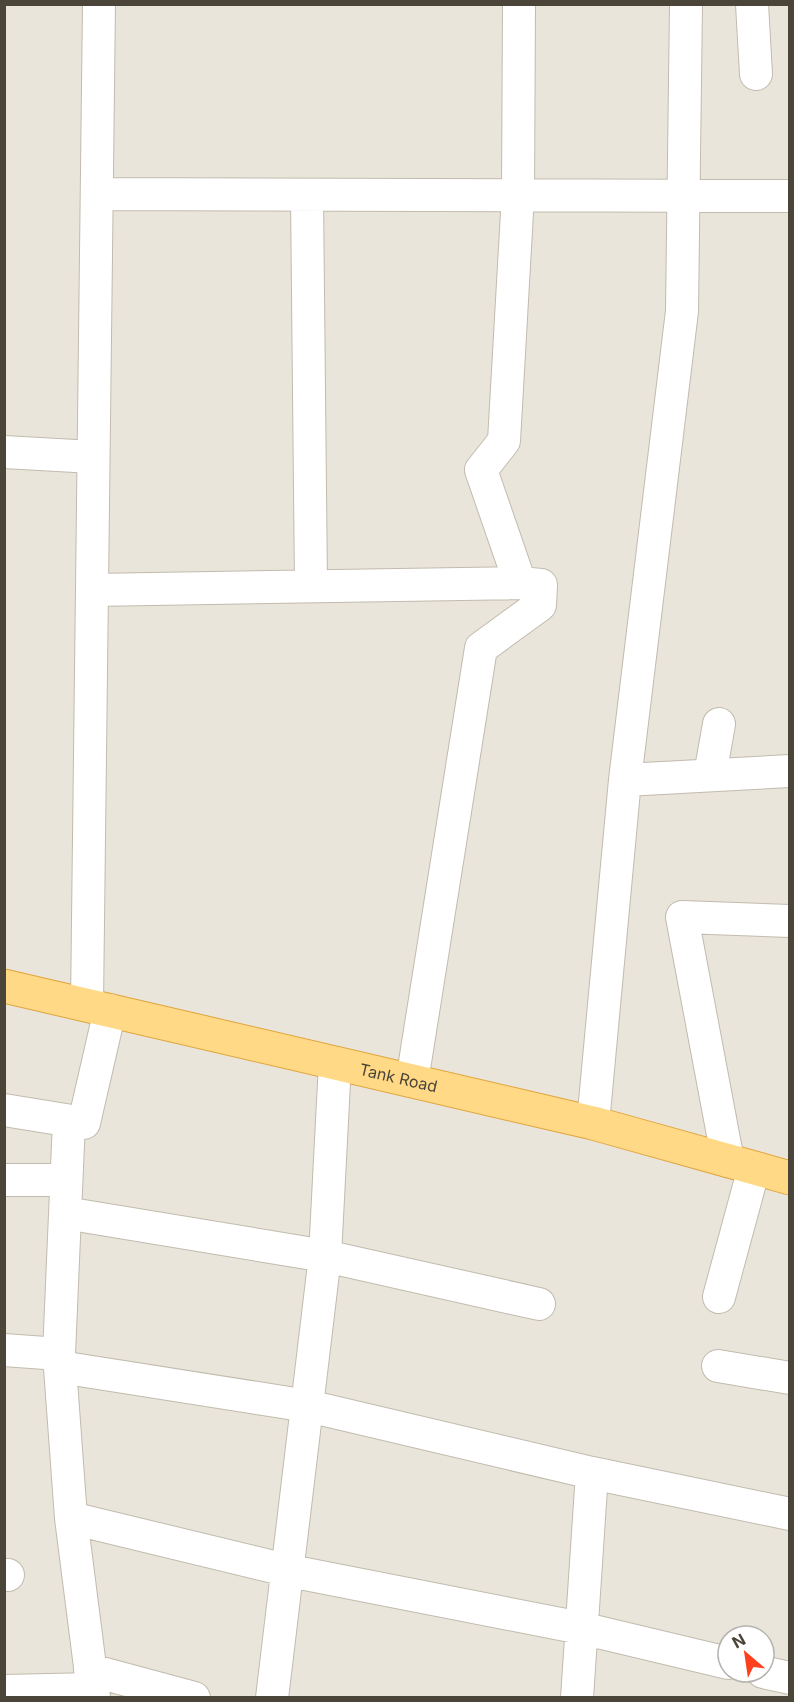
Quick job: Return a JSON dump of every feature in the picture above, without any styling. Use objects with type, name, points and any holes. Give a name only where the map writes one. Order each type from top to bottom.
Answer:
[{"type":"highway","name":"Tank Road","points":[[4,986],[593,1123],[789,1178]]},
{"type":"street","points":[[4,1110],[84,1123],[99,1008],[92,590],[99,4]]},
{"type":"street","points":[[519,4],[518,195],[504,441],[481,470],[520,583]]},
{"type":"street","points":[[593,1123],[625,780],[682,311],[686,4]]},
{"type":"street","points":[[752,4],[756,74]]},
{"type":"street","points":[[97,194],[789,196]]},
{"type":"street","points":[[307,195],[311,586]]},
{"type":"street","points":[[4,452],[93,457]]},
{"type":"street","points":[[92,590],[520,583],[541,585],[540,605],[481,648],[412,1081]]},
{"type":"street","points":[[710,775],[719,724]]},
{"type":"street","points":[[625,780],[789,771]]},
{"type":"street","points":[[719,1297],[741,1165],[682,917],[789,921]]},
{"type":"street","points":[[272,1698],[290,1571],[325,1256],[335,1063]]},
{"type":"street","points":[[69,1121],[64,1180],[60,1360],[71,1518],[93,1686]]},
{"type":"street","points":[[4,1180],[64,1180]]},
{"type":"street","points":[[65,1213],[325,1256],[539,1304]]},
{"type":"street","points":[[4,1350],[308,1406],[592,1473],[789,1514]]},
{"type":"street","points":[[717,1366],[789,1378]]},
{"type":"street","points":[[577,1698],[592,1473]]},
{"type":"street","points":[[71,1518],[290,1571],[581,1628],[716,1661]]},
{"type":"street","points":[[4,1690],[93,1686],[194,1698]]},
{"type":"shaded area","points":[[5,5],[789,5],[789,1697],[5,1698]]}]
